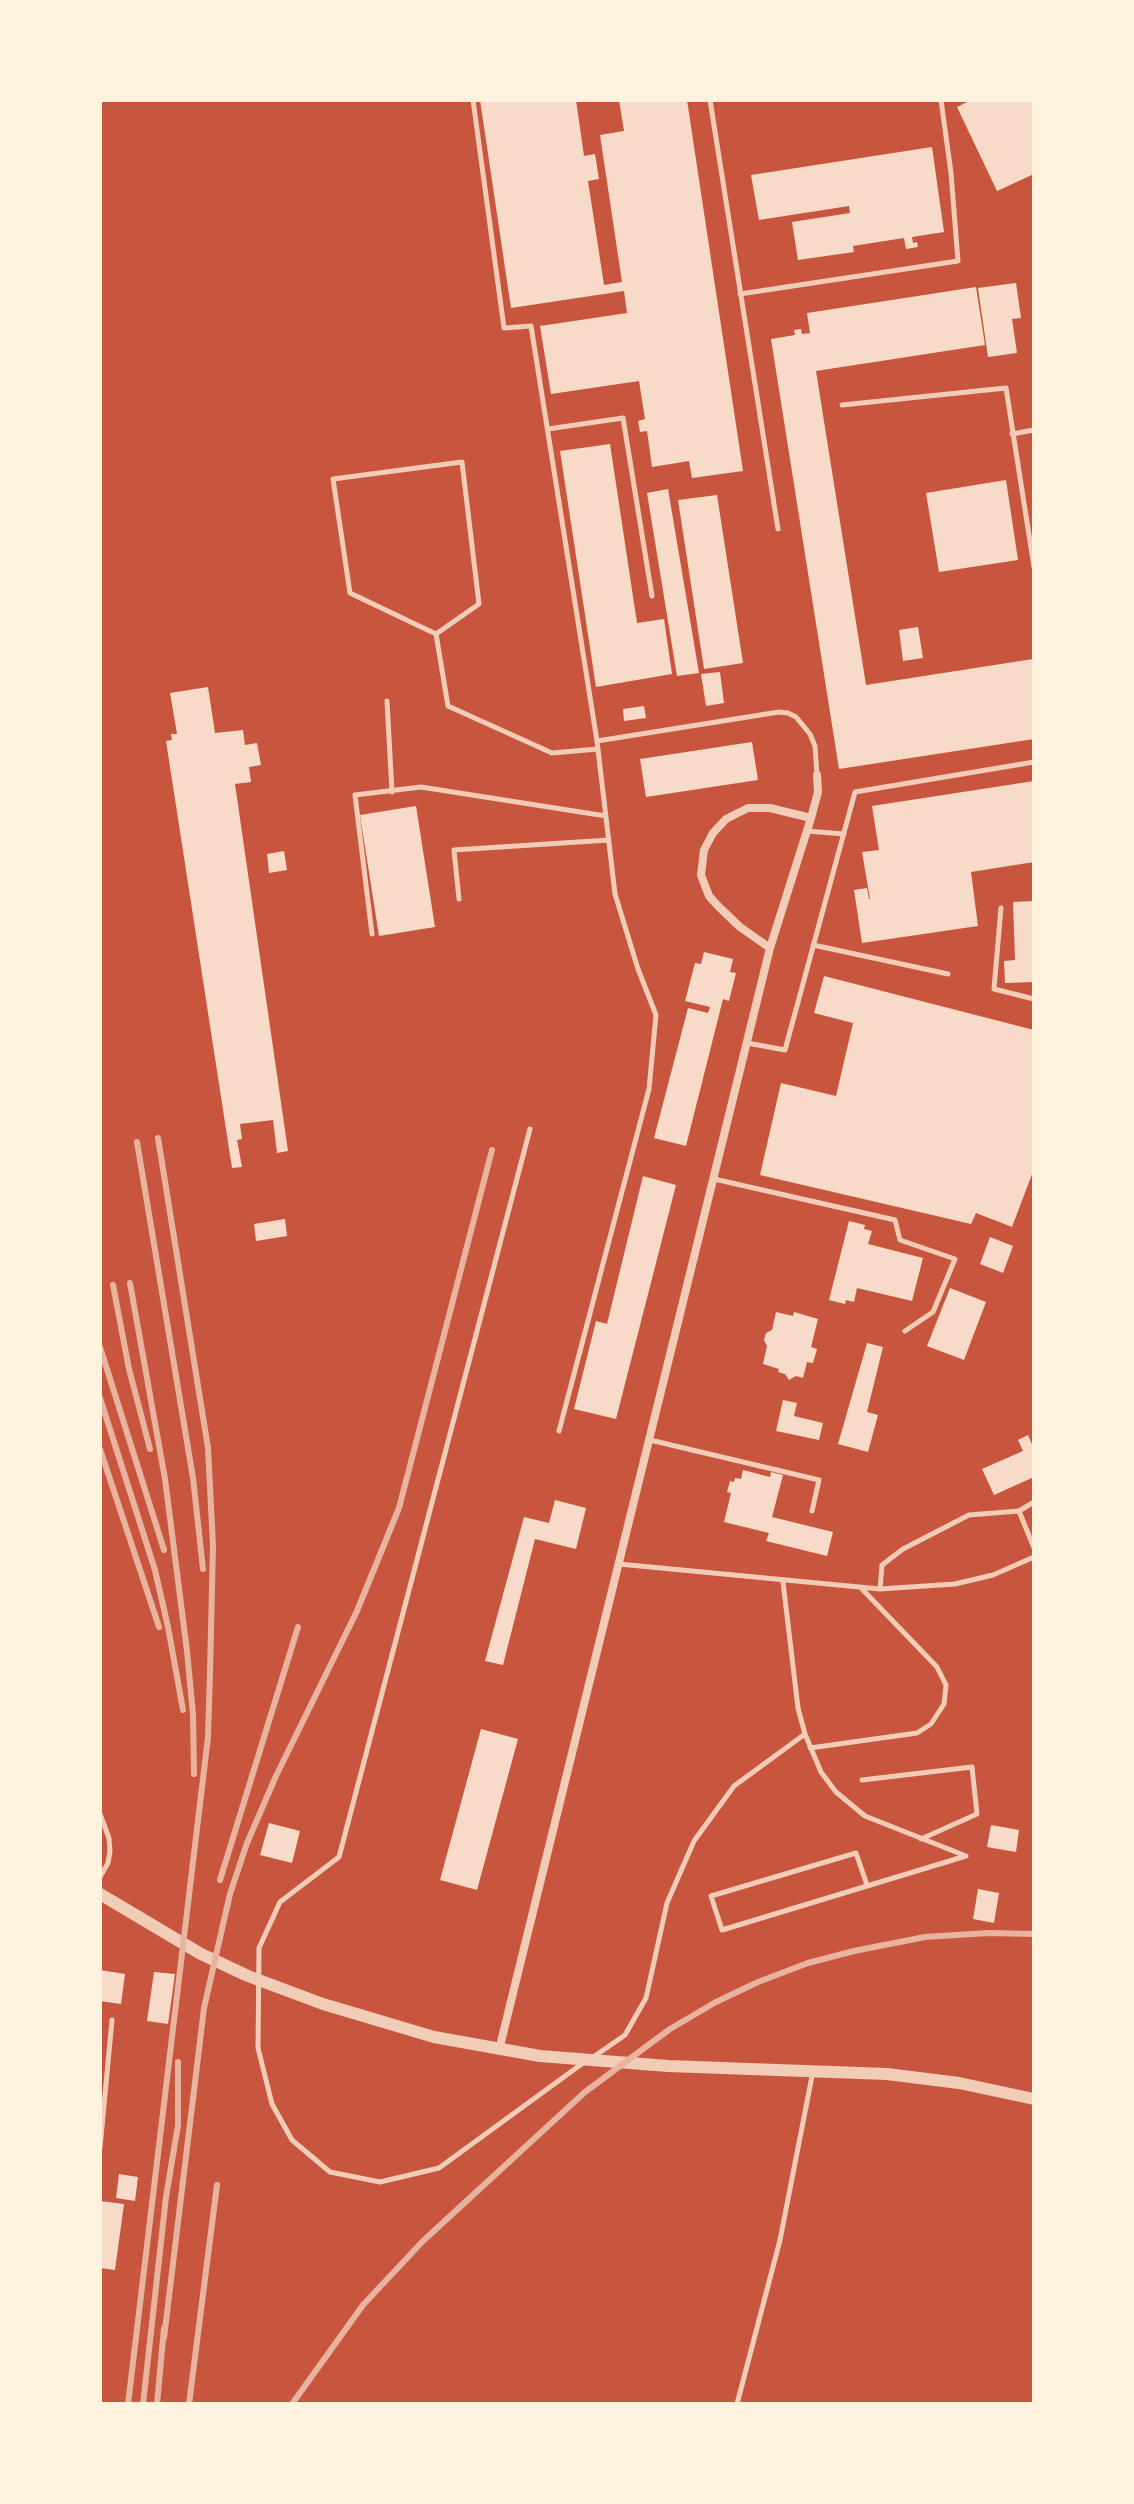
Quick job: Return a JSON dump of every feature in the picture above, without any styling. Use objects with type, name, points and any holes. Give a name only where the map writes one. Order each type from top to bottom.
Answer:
[{"type":"street","points":[[499,2050],[770,948],[818,792],[817,775]]},
{"type":"street","points":[[770,948],[740,927],[709,896],[701,875],[704,850],[721,823],[748,808],[770,808],[811,818]]},
{"type":"street","points":[[100,1894],[248,1976],[323,2004],[434,2037],[540,2056],[668,2066],[813,2070],[923,2078],[1034,2099]]},
{"type":"lane","points":[[473,100],[504,328],[531,326],[597,741],[615,894],[656,1015],[649,1089],[559,1431]]},
{"type":"lane","points":[[710,100],[778,529]]},
{"type":"lane","points":[[740,294],[958,261],[941,100]]},
{"type":"lane","points":[[842,405],[1006,388],[1034,567]]},
{"type":"lane","points":[[548,429],[623,418],[652,596]]},
{"type":"lane","points":[[1012,434],[1034,430]]},
{"type":"lane","points":[[462,462],[479,604],[436,634],[350,593],[333,479],[462,462]]},
{"type":"lane","points":[[436,634],[448,706],[552,753],[598,749]]},
{"type":"lane","points":[[387,701],[392,792]]},
{"type":"lane","points":[[597,741],[788,713],[796,717],[810,734],[815,746],[817,775]]},
{"type":"lane","points":[[747,1043],[785,1050],[855,792],[1034,762]]},
{"type":"lane","points":[[372,934],[355,795],[421,787],[606,816]]},
{"type":"lane","points":[[807,831],[844,834]]},
{"type":"lane","points":[[459,899],[454,850],[609,840]]},
{"type":"lane","points":[[1001,908],[994,989],[1034,999]]},
{"type":"lane","points":[[813,945],[948,974]]},
{"type":"lane","points":[[530,1129],[339,1857],[280,1902],[259,1948],[258,2048],[272,2104],[292,2140],[330,2172],[343,2175],[380,2182],[439,2168],[625,2035],[646,1998],[667,1903],[694,1841],[734,1786],[805,1734]]},
{"type":"lane","points":[[714,1179],[895,1220],[900,1240],[955,1259],[933,1312],[905,1331]]},
{"type":"lane","points":[[650,1440],[819,1480],[812,1511]]},
{"type":"lane","points":[[880,1589],[882,1565],[903,1549],[969,1515],[1019,1511],[1034,1502]]},
{"type":"lane","points":[[1019,1511],[1034,1548]]},
{"type":"lane","points":[[619,1564],[880,1589],[955,1584],[993,1575],[1034,1557]]},
{"type":"lane","points":[[783,1582],[798,1708],[821,1772],[849,1805],[865,1816],[966,1856],[722,1930],[711,1896],[856,1853],[867,1885]]},
{"type":"lane","points":[[810,1748],[917,1733],[931,1724],[944,1704],[946,1685],[937,1667],[861,1588]]},
{"type":"lane","points":[[862,1780],[972,1767],[977,1814],[920,1839]]},
{"type":"lane","points":[[100,1814],[109,1838],[110,1851],[108,1863],[100,1877]]},
{"type":"lane","points":[[100,2148],[112,2020]]},
{"type":"lane","points":[[737,2404],[780,2240],[813,2070]]},
{"type":"building","points":[[480,100],[576,100],[584,156],[595,154],[599,179],[588,181],[604,285],[622,282],[600,135],[624,131],[619,100],[687,100],[743,471],[692,478],[689,461],[652,467],[647,431],[640,432],[638,421],[645,419],[639,381],[551,394],[540,326],[627,313],[624,291],[511,308]]},
{"type":"building","points":[[971,100],[1034,100],[1034,174],[997,191],[957,107]]},
{"type":"building","points":[[932,147],[944,232],[912,237],[918,247],[906,249],[904,238],[853,246],[854,252],[798,260],[792,222],[850,213],[849,206],[759,220],[751,175]]},
{"type":"building","points":[[1016,283],[1021,318],[1012,319],[1017,353],[988,357],[978,288]]},
{"type":"building","points":[[976,287],[985,345],[816,371],[866,685],[1033,659],[1034,739],[839,769],[771,339],[795,335],[794,330],[801,329],[802,334],[810,333],[807,313]]},
{"type":"building","points":[[610,444],[637,623],[664,619],[672,674],[596,687],[560,451]]},
{"type":"building","points":[[1006,480],[1018,560],[939,572],[926,493]]},
{"type":"building","points":[[668,489],[699,673],[677,676],[647,493]]},
{"type":"building","points":[[717,495],[743,663],[704,669],[678,500]]},
{"type":"building","points":[[918,627],[923,658],[903,661],[899,630]]},
{"type":"building","points":[[720,672],[724,703],[706,706],[701,674]]},
{"type":"building","points":[[208,687],[215,733],[243,730],[245,745],[257,743],[261,765],[249,767],[251,782],[235,784],[288,1151],[277,1153],[273,1120],[240,1124],[242,1139],[237,1140],[242,1167],[232,1168],[166,741],[172,740],[171,734],[177,734],[170,693]]},
{"type":"building","points":[[644,706],[646,718],[624,721],[623,709]]},
{"type":"building","points":[[752,742],[758,780],[646,797],[640,759]]},
{"type":"building","points":[[1034,781],[1034,862],[971,872],[978,926],[862,943],[854,890],[867,888],[870,899],[862,852],[879,850],[872,806]]},
{"type":"building","points":[[416,806],[435,927],[379,936],[360,815]]},
{"type":"building","points":[[284,851],[287,870],[269,873],[267,854]]},
{"type":"building","points":[[1034,901],[1034,982],[1005,983],[1004,961],[1015,960],[1013,902]]},
{"type":"building","points":[[704,952],[733,959],[730,972],[736,973],[729,1001],[723,999],[686,1146],[654,1138],[688,1008],[708,1013],[710,1007],[685,1001],[695,963],[701,964]]},
{"type":"building","points":[[824,976],[1034,1030],[1034,1169],[1012,1227],[976,1213],[971,1224],[760,1175],[781,1083],[836,1096],[853,1023],[814,1013]]},
{"type":"building","points":[[643,1176],[676,1185],[616,1419],[574,1409],[596,1321],[607,1324]]},
{"type":"building","points":[[285,1219],[287,1236],[256,1241],[254,1224]]},
{"type":"building","points":[[849,1221],[865,1225],[864,1229],[872,1231],[868,1244],[923,1258],[912,1301],[857,1288],[854,1302],[846,1300],[845,1304],[829,1300]]},
{"type":"building","points":[[990,1237],[1013,1246],[1003,1273],[980,1264]]},
{"type":"building","points":[[950,1288],[986,1302],[964,1360],[927,1346]]},
{"type":"building","points":[[776,1312],[793,1316],[794,1312],[818,1319],[811,1347],[817,1349],[813,1363],[807,1362],[803,1378],[796,1376],[789,1380],[785,1374],[778,1372],[779,1369],[763,1364],[767,1346],[764,1340],[766,1333],[772,1330]]},
{"type":"building","points":[[867,1343],[883,1347],[867,1412],[878,1415],[868,1452],[838,1444]]},
{"type":"building","points":[[783,1400],[797,1403],[794,1416],[823,1423],[819,1440],[776,1431]]},
{"type":"building","points":[[1028,1435],[1034,1449],[1034,1477],[994,1495],[982,1469],[1023,1451],[1018,1440]]},
{"type":"building","points":[[743,1470],[770,1477],[771,1472],[783,1475],[772,1517],[833,1532],[827,1556],[766,1541],[769,1533],[724,1522],[731,1493],[727,1492],[730,1481],[741,1479]]},
{"type":"building","points":[[555,1500],[586,1508],[576,1549],[535,1539],[503,1665],[485,1661],[524,1517],[549,1523]]},
{"type":"building","points":[[481,1729],[518,1739],[477,1890],[440,1880]]},
{"type":"building","points":[[269,1823],[300,1831],[292,1863],[260,1855]]},
{"type":"building","points":[[991,1825],[1019,1830],[1016,1852],[987,1847]]},
{"type":"building","points":[[978,1889],[999,1893],[994,1923],[973,1919]]},
{"type":"building","points":[[100,1970],[125,1974],[121,2004],[100,2001]]},
{"type":"building","points":[[154,1972],[175,1974],[168,2024],[147,2021]]},
{"type":"building","points":[[119,2174],[138,2177],[135,2201],[116,2198]]},
{"type":"building","points":[[100,2201],[124,2204],[115,2270],[100,2268]]},
{"type":"railway","points":[[128,2404],[208,1737],[213,1546],[208,1448],[158,1138]]},
{"type":"railway","points":[[137,1142],[193,1478],[203,1569]]},
{"type":"railway","points":[[164,2338],[204,2008],[230,1894],[247,1843],[276,1776],[357,1611],[399,1508],[492,1150]]},
{"type":"railway","points":[[130,1283],[165,1479],[187,1651],[193,1714],[194,1774]]},
{"type":"railway","points":[[113,1285],[129,1369],[150,1449]]},
{"type":"railway","points":[[100,1347],[164,1550]]},
{"type":"railway","points":[[100,1398],[155,1570],[183,1710]]},
{"type":"railway","points":[[100,1449],[159,1627]]},
{"type":"railway","points":[[220,1880],[298,1627]]},
{"type":"railway","points":[[292,2404],[363,2305],[423,2241],[585,2092],[670,2029],[716,2002],[808,1963],[925,1937],[1034,1934]]},
{"type":"railway","points":[[143,2404],[166,2197],[178,2125],[178,2062]]},
{"type":"railway","points":[[189,2404],[217,2185]]},
{"type":"railway","points":[[157,2404],[164,2328]]}]
